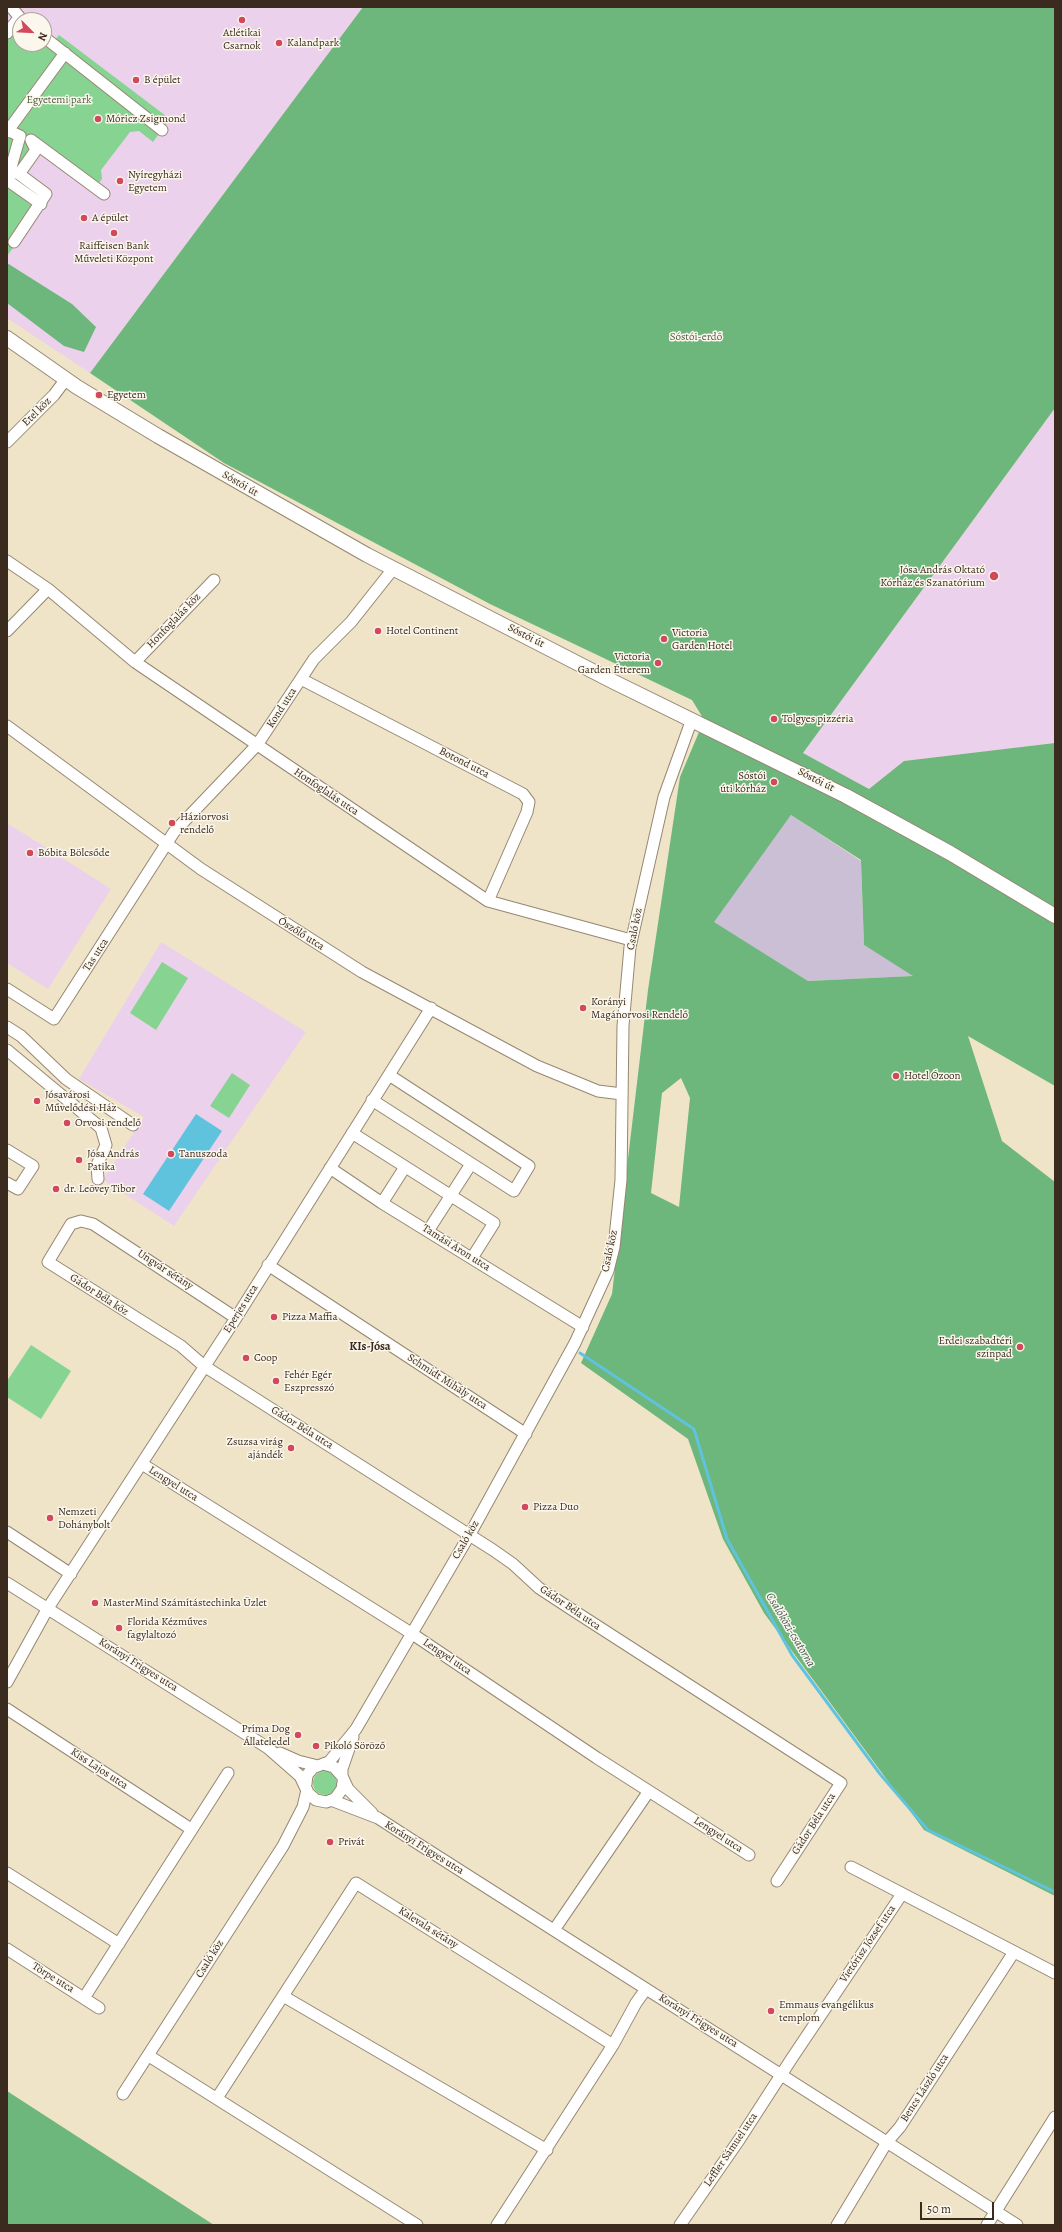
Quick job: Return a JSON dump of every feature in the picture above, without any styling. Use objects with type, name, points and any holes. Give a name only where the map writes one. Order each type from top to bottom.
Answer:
[{"type":"main road","name":"Sóstói út","points":[[7,338],[66,379],[218,471],[393,569],[852,799],[950,853],[1055,916]]},
{"type":"street","points":[[52,43],[162,130]]},
{"type":"street","points":[[65,53],[7,131],[31,140],[104,194]]},
{"type":"street","points":[[11,174],[20,136],[21,114]]},
{"type":"street","points":[[11,174],[36,150],[31,140]]},
{"type":"street","points":[[11,174],[46,194],[41,204],[14,242]]},
{"type":"street","name":"Etel köz","points":[[7,442],[54,395],[66,379]]},
{"type":"street","name":"Honfoglalás utca","points":[[7,561],[48,589],[135,662],[488,902],[631,940]]},
{"type":"street","name":"Kond utca","points":[[168,844],[174,832],[258,746],[314,659],[351,622],[393,569]]},
{"type":"street","name":"Honfoglalás köz","points":[[135,662],[214,580]]},
{"type":"street","points":[[7,631],[48,589]]},
{"type":"street","name":"Botond utca","points":[[300,679],[523,794],[529,802],[527,812],[488,902]]},
{"type":"street","name":"Csaló köz","points":[[320,1765],[329,1762],[356,1729],[470,1534],[526,1434],[582,1327],[608,1271],[614,1247],[621,1180],[623,1026],[631,940],[664,797],[692,719]]},
{"type":"street","name":"Ószőlő utca","points":[[7,726],[201,869],[275,918],[362,972],[537,1066],[598,1091],[622,1094]]},
{"type":"street","name":"Tas utca","points":[[7,989],[54,1019],[168,844]]},
{"type":"street","name":"Eperjes utca","points":[[7,1682],[48,1608],[236,1318],[431,1008]]},
{"type":"street","points":[[7,1027],[21,1036],[66,1079],[133,1125]]},
{"type":"street","points":[[21,1036],[8,1051],[101,1128],[106,1145],[97,1165],[98,1179]]},
{"type":"street","points":[[372,1100],[514,1191],[529,1166],[389,1075]]},
{"type":"street","points":[[352,1133],[494,1223],[472,1258]]},
{"type":"street","points":[[7,1150],[33,1166],[18,1189],[7,1183]]},
{"type":"street","points":[[428,1231],[471,1164]]},
{"type":"street","points":[[382,1203],[405,1167]]},
{"type":"street","name":"Tamási Áron utca","points":[[330,1168],[382,1203],[582,1327]]},
{"type":"street","name":"Gádor Béla köz","points":[[93,1224],[81,1221],[72,1224],[48,1262],[181,1346],[204,1366]]},
{"type":"street","name":"Ungvár sétány","points":[[93,1224],[236,1318]]},
{"type":"street","name":"Schmidt Mihály utca","points":[[268,1266],[526,1434]]},
{"type":"street","name":"Gádor Béla utca","points":[[204,1366],[470,1534],[513,1564],[539,1588],[571,1610],[841,1783],[777,1881]]},
{"type":"street","name":"Lengyel utca","points":[[142,1464],[411,1633],[649,1791],[749,1855]]},
{"type":"street","points":[[7,1532],[71,1574]]},
{"type":"street","name":"Korányi Frigyes utca","points":[[7,1583],[268,1748],[300,1776],[313,1798],[320,1801],[331,1800],[378,1818],[1017,2225]]},
{"type":"street","name":"Kiss Lajos utca","points":[[7,1709],[191,1829]]},
{"type":"street","name":"Csaló köz","points":[[342,1779],[342,1769],[356,1729]]},
{"type":"street","name":"Korányi Frigyes utca","points":[[268,1748],[298,1761],[334,1767],[348,1789],[378,1818]]},
{"type":"street","points":[[306,1787],[307,1775],[320,1765]]},
{"type":"street","points":[[84,1998],[228,1773]]},
{"type":"street","points":[[331,1800],[340,1793],[342,1779]]},
{"type":"street","name":"Csaló köz","points":[[123,2094],[149,2056],[283,1846],[303,1807],[306,1787]]},
{"type":"street","points":[[554,1930],[649,1791]]},
{"type":"street","name":"Csaló köz","points":[[294,1823],[313,1805],[320,1801]]},
{"type":"street","name":"Vietórisz József utca","points":[[850,1867],[1055,1973]]},
{"type":"street","points":[[7,1873],[119,1944]]},
{"type":"street","name":"Kalevala sétány","points":[[217,2098],[356,1883],[613,2045]]},
{"type":"street","name":"Vietórisz József utca","points":[[782,2075],[902,1894]]},
{"type":"street","name":"Törpe utca","points":[[7,1949],[99,2008]]},
{"type":"street","name":"Bencs László utca","points":[[837,2225],[887,2142],[900,2127],[1014,1952]]},
{"type":"street","points":[[496,2225],[547,2150],[613,2045],[636,2003],[646,1989]]},
{"type":"street","points":[[283,1996],[547,2150]]},
{"type":"street","points":[[149,2056],[417,2225]]},
{"type":"street","name":"Leffler Sámuel utca","points":[[680,2225],[782,2075]]},
{"type":"street","points":[[987,2225],[1055,2117]]},
{"type":"shaded area","name":"Nyíregyházi Egyetem","points":[[7,7],[363,7],[90,373],[7,318]]},
{"type":"shaded area","name":"Jósa András Oktató Kórház és Szanatórium","points":[[1055,408],[1055,743],[904,761],[869,789],[803,753]]},
{"type":"shaded area","points":[[791,815],[861,861],[864,945],[914,976],[808,981],[713,922]]},
{"type":"shaded area","points":[[7,823],[111,889],[48,989],[7,963]]},
{"type":"shaded area","points":[[161,942],[306,1032],[174,1226],[103,1180],[144,1117],[79,1079]]},
{"type":"green space","name":"Sóstói-erdő","points":[[363,7],[1055,7],[1055,408],[803,753],[869,789],[904,761],[1055,743],[1055,1086],[968,1036],[1002,1141],[1055,1182],[1055,1896],[924,1830],[764,1613],[723,1539],[688,1439],[581,1363],[612,1294],[648,990],[680,777],[702,725],[703,718],[692,700],[490,604],[224,463],[90,373]],"holes":[[[791,815],[861,860],[864,945],[913,976],[808,981],[714,922]],[[681,1078],[690,1098],[679,1207],[651,1193],[662,1093]]]},
{"type":"green space","name":"Egyetemi park","points":[[12,30],[12,52],[52,52],[52,44],[59,35],[170,119],[153,142],[139,131],[130,132],[101,170],[102,179],[94,189],[41,149],[22,164],[13,158],[7,168],[7,36]]},
{"type":"green space","points":[[7,174],[46,203],[7,256]]},
{"type":"green space","points":[[7,263],[72,304],[96,327],[84,352],[64,346],[7,303]]},
{"type":"green space","points":[[162,962],[188,978],[156,1030],[130,1013]]},
{"type":"green space","points":[[232,1073],[250,1085],[229,1118],[210,1106]]},
{"type":"green space","points":[[31,1345],[71,1371],[41,1419],[7,1397],[7,1381]]},
{"type":"green space","points":[[325,1771],[330,1772],[336,1778],[336,1788],[330,1794],[325,1795],[320,1794],[314,1788],[313,1783],[314,1778],[320,1772]]},
{"type":"green space","points":[[7,2091],[214,2225],[7,2225]]},
{"type":"water","points":[[196,1114],[222,1131],[169,1211],[143,1194]]},
{"type":"waterway","name":"Csalóközi-csatorna","points":[[580,1353],[694,1429],[727,1539],[792,1655],[880,1774],[928,1830],[1055,1892]]},
{"type":"place","name":"Atlétikai Csarnok","points":[[242,20]]},
{"type":"place","name":"Kalandpark","points":[[279,43]]},
{"type":"place","name":"B épület","points":[[136,80]]},
{"type":"place","name":"Móricz Zsigmond","points":[[98,119]]},
{"type":"place","name":"Nyíregyházi Egyetem","points":[[120,181]]},
{"type":"place","name":"A épület","points":[[84,218]]},
{"type":"place","name":"Raiffeisen Bank Műveleti Központ","points":[[114,233]]},
{"type":"place","name":"Egyetem","points":[[99,395]]},
{"type":"place","name":"Jósa András Oktató Kórház és Szanatórium","points":[[994,576]]},
{"type":"place","name":"Hotel Continent","points":[[378,631]]},
{"type":"place","name":"Victoria Garden Hotel","points":[[664,639]]},
{"type":"place","name":"Victoria Garden Étterem","points":[[658,663]]},
{"type":"place","name":"Tölgyes pizzéria","points":[[774,719]]},
{"type":"place","name":"Sóstói úti kórház","points":[[774,782]]},
{"type":"place","name":"Háziorvosi rendelő","points":[[172,823]]},
{"type":"place","name":"Bóbita Bölcsőde","points":[[30,853]]},
{"type":"place","name":"Korányi Magánorvosi Rendelő","points":[[583,1008]]},
{"type":"place","name":"Hotel Ózoon","points":[[896,1076]]},
{"type":"place","name":"Jósavárosi Művelődési Ház","points":[[37,1101]]},
{"type":"place","name":"Orvosi rendelő","points":[[67,1123]]},
{"type":"place","name":"Tanuszoda","points":[[171,1154]]},
{"type":"place","name":"Jósa András Patika","points":[[79,1160]]},
{"type":"place","name":"dr. Leövey Tibor","points":[[56,1189]]},
{"type":"place","name":"Pizza Maffia","points":[[274,1317]]},
{"type":"place","name":"Erdei szabadtéri színpad","points":[[1020,1347]]},
{"type":"place","name":"Coop","points":[[246,1358]]},
{"type":"place","name":"Fehér Egér Eszpresszó","points":[[276,1381]]},
{"type":"place","name":"Zsuzsa virág ajándék","points":[[291,1448]]},
{"type":"place","name":"Pizza Duo","points":[[525,1507]]},
{"type":"place","name":"Nemzeti Dohánybolt","points":[[50,1518]]},
{"type":"place","name":"MasterMind Számítástechinka Üzlet","points":[[95,1603]]},
{"type":"place","name":"Florida Kézműves fagylaltozó","points":[[119,1628]]},
{"type":"place","name":"Príma Dog Állateledel","points":[[298,1735]]},
{"type":"place","name":"Pikoló Söröző","points":[[316,1746]]},
{"type":"place","name":"Privát","points":[[330,1842]]},
{"type":"place","name":"Emmaus evangélikus templom","points":[[771,2011]]},
{"type":"district","name":"KIs-Jósa","points":[[370,1347]]}]
